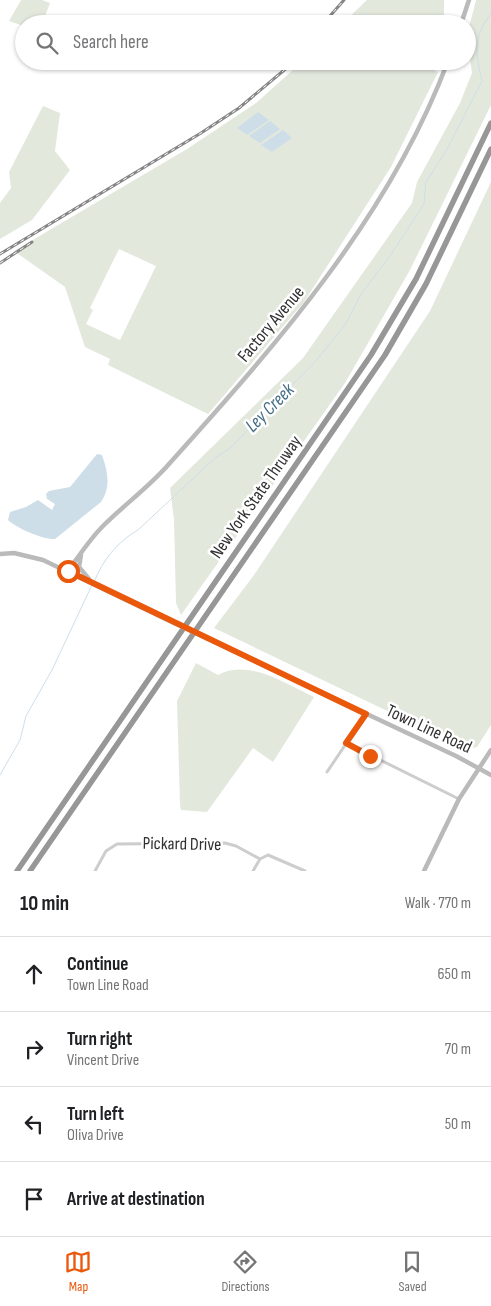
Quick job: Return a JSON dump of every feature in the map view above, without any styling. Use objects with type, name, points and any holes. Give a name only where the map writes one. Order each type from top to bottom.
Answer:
[{"type":"highway","name":"New York State Thruway","points":[[17,871],[376,349],[416,279],[491,123]]},
{"type":"highway","name":"New York State Thruway","points":[[30,871],[385,355],[426,284],[491,148]]},
{"type":"street","points":[[464,15],[469,0]]},
{"type":"street","name":"Factory Avenue","points":[[68,571],[102,526],[151,482],[193,438],[295,318],[332,270],[407,150],[431,104],[444,70]]},
{"type":"street","points":[[82,551],[79,568],[87,579]]},
{"type":"street","points":[[0,554],[29,555],[87,579]]},
{"type":"street","name":"Town Line Road","points":[[87,579],[174,623],[491,775]]},
{"type":"street","points":[[327,772],[366,714]]},
{"type":"street","points":[[346,743],[459,799]]},
{"type":"street","points":[[424,871],[459,799],[491,750]]},
{"type":"street","name":"Pickard Drive","points":[[95,871],[106,851],[117,844],[225,843],[236,846],[260,859],[268,855],[305,871]]},
{"type":"street","points":[[253,871],[260,859]]},
{"type":"shaded area","points":[[21,0],[42,0],[50,3],[45,15],[15,15],[15,23],[9,21]]},
{"type":"shaded area","points":[[367,0],[444,0],[444,15],[351,15]]},
{"type":"shaded area","points":[[476,0],[491,0],[491,105],[410,270],[345,383],[181,615],[176,603],[174,520],[170,488],[303,358],[412,203],[417,182],[460,103],[472,70],[476,70],[476,15],[472,15]]},
{"type":"shaded area","points":[[293,70],[434,70],[438,72],[391,167],[304,302],[208,414],[108,365],[110,359],[85,347],[65,287],[14,251],[187,149],[256,103]],"holes":[[[119,249],[156,266],[120,340],[86,324],[93,310],[90,308]]]},
{"type":"shaded area","points":[[43,106],[60,113],[55,151],[70,170],[32,220],[0,239],[0,203],[11,188],[9,172]]},
{"type":"shaded area","points":[[258,112],[269,120],[247,135],[237,128]]},
{"type":"shaded area","points":[[270,121],[280,129],[260,143],[249,136]]},
{"type":"shaded area","points":[[283,130],[292,138],[272,152],[261,145]]},
{"type":"shaded area","points":[[491,182],[491,725],[477,747],[467,749],[214,628],[254,575],[430,311]]},
{"type":"shaded area","points":[[97,454],[102,455],[107,473],[107,485],[104,496],[101,502],[55,539],[44,538],[30,533],[8,520],[10,512],[26,507],[38,500],[52,510],[55,504],[47,499],[46,494],[49,491],[70,487]]},
{"type":"shaded area","points":[[196,663],[218,675],[242,669],[254,671],[279,680],[314,697],[273,762],[253,748],[207,812],[181,810],[180,804],[177,701]]},
{"type":"waterway","name":"Ley Creek","points":[[94,582],[106,559],[117,546],[138,530],[215,458],[229,449],[314,363],[345,325],[361,294],[390,256],[424,204],[426,182],[446,151],[482,81],[477,54],[478,38],[491,14]]},
{"type":"waterway","name":"Ley Creek","points":[[0,775],[20,740],[26,716],[52,670],[92,585]]},
{"type":"railway","points":[[331,15],[344,0]]},
{"type":"railway","points":[[0,254],[201,133],[239,108],[284,70]]},
{"type":"railway","points":[[0,263],[32,242]]},
{"type":"route","points":[[68,571],[366,714],[346,743],[370,756]]}]
